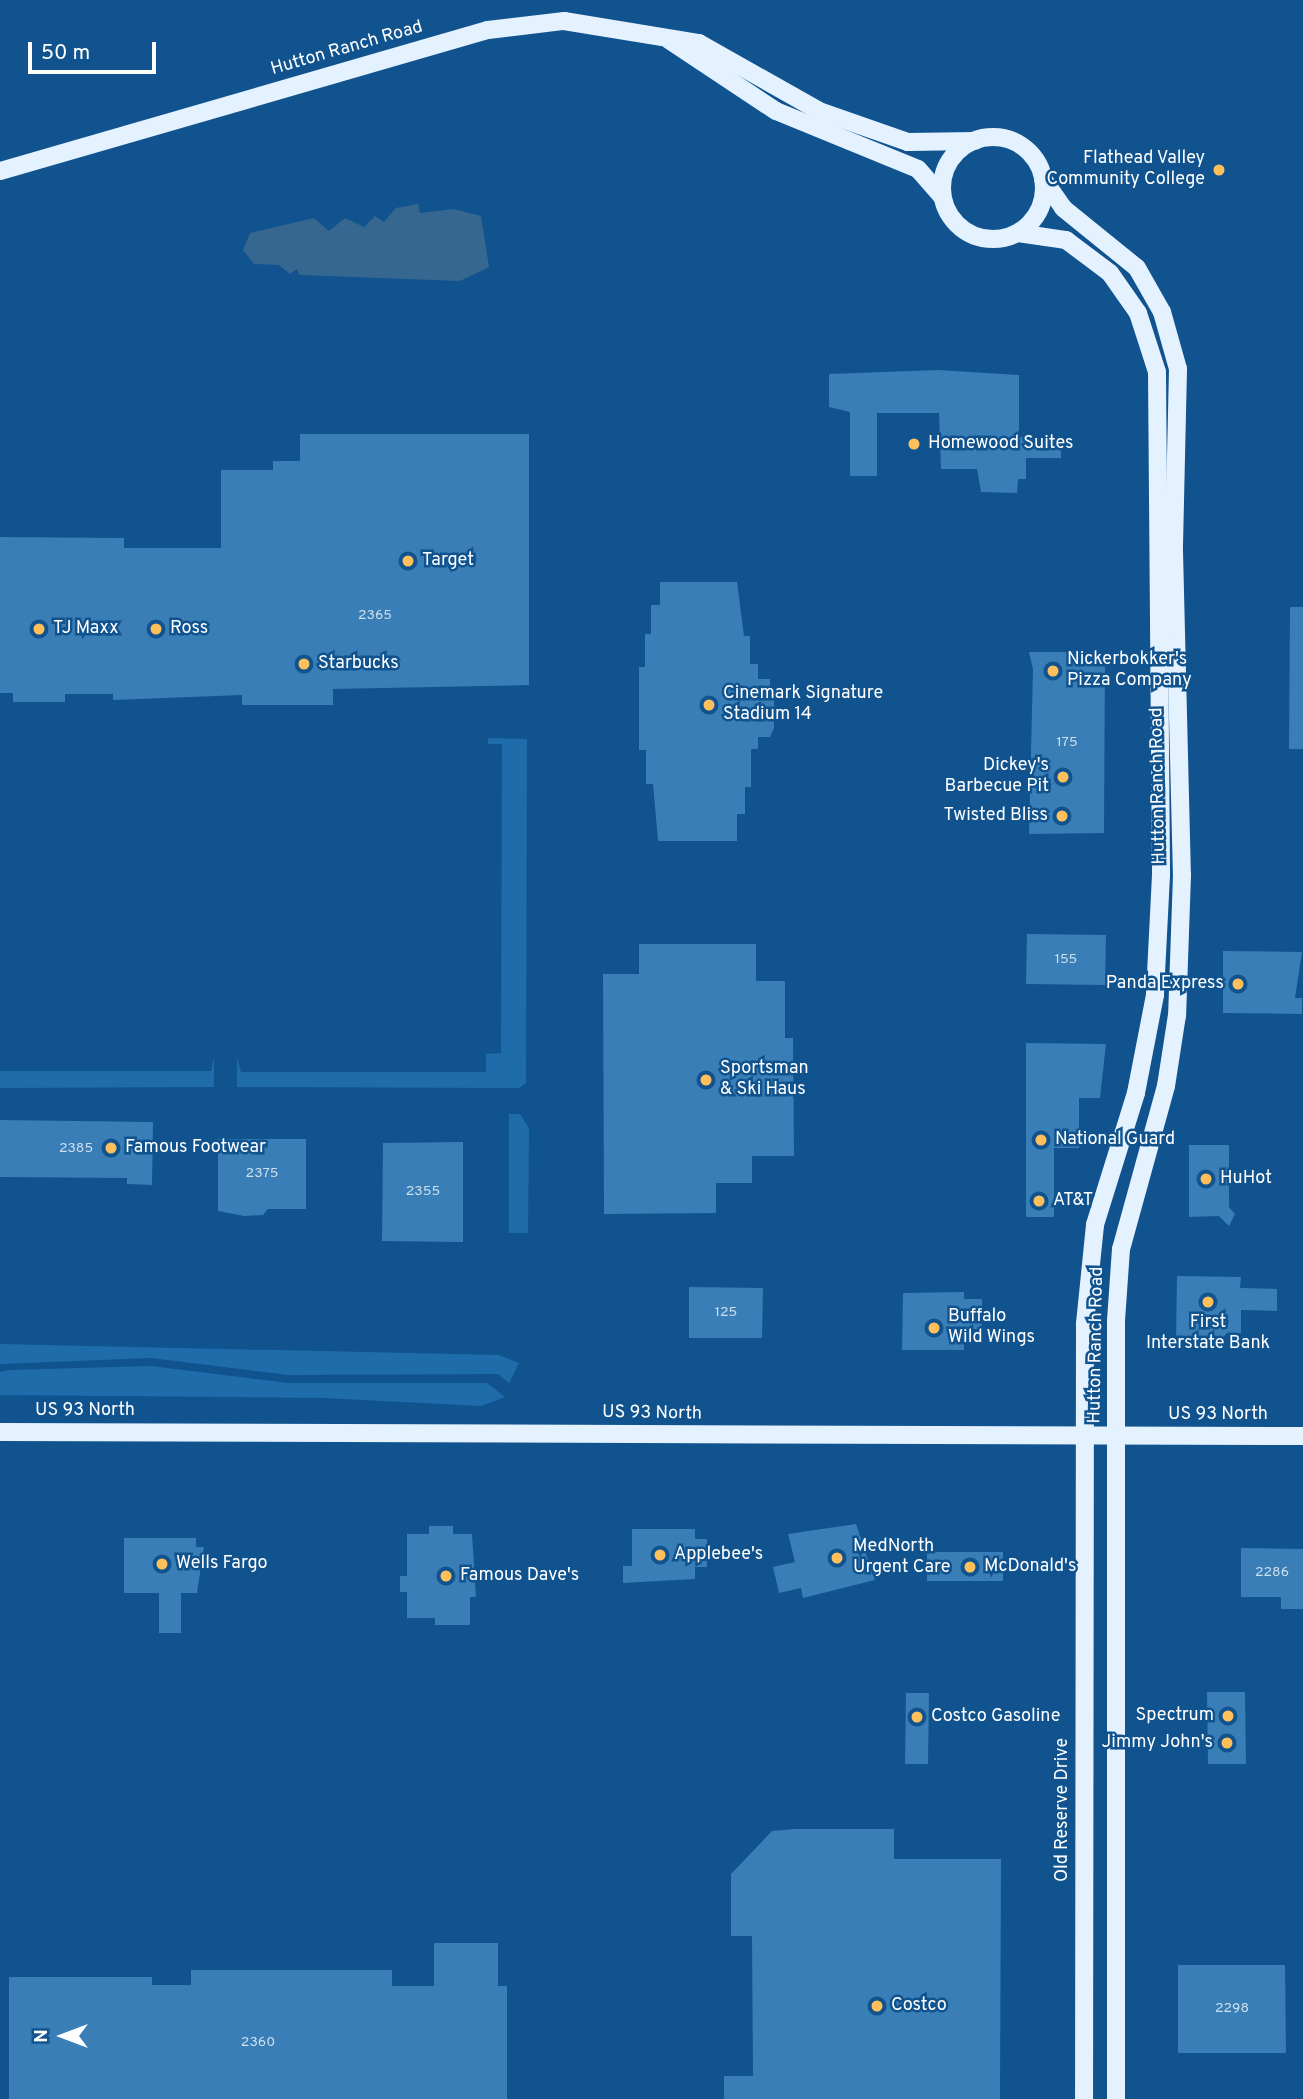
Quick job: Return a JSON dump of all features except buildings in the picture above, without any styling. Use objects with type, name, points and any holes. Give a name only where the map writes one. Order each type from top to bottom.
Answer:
[{"type":"main road","name":"Hutton Ranch Road","points":[[0,171],[488,30],[586,22],[669,40],[699,43],[793,99],[873,131],[926,146],[975,141]]},
{"type":"main road","name":"Hutton Ranch Road","points":[[669,40],[776,111],[918,169],[942,197]]},
{"type":"main road","points":[[975,141],[1012,141],[1035,159],[1043,179],[1039,210],[1018,233],[995,239],[972,236],[948,215],[942,197],[946,167],[955,153],[975,141]]},
{"type":"main road","name":"Hutton Ranch Road","points":[[1043,179],[1063,208],[1137,268],[1167,324],[1178,369],[1174,551],[1182,875],[1178,1003],[1166,1086],[1121,1249],[1116,1436]]},
{"type":"main road","name":"Hutton Ranch Road","points":[[1018,233],[1066,240],[1110,273],[1138,313],[1157,372],[1161,875],[1155,995],[1141,1073],[1091,1250],[1085,1436]]},
{"type":"main road","name":"US 93 North","points":[[0,1432],[1303,1436]]},
{"type":"main road","name":"Old Reserve Drive","points":[[1084,2099],[1085,1436]]},
{"type":"main road","points":[[1116,1436],[1116,2099]]},
{"type":"shaded area","points":[[418,204],[420,213],[454,209],[481,216],[489,267],[460,281],[299,275],[297,269],[290,274],[279,265],[254,264],[243,250],[250,233],[314,218],[329,231],[345,218],[364,227],[375,216],[384,222],[396,208]]},
{"type":"shaded area","points":[[488,738],[527,739],[526,1083],[519,1088],[237,1087],[237,1057],[241,1072],[486,1072],[486,1054],[501,1053],[502,744],[488,744]]},
{"type":"shaded area","points":[[214,1057],[214,1087],[0,1088],[0,1071],[211,1071]]},
{"type":"shaded area","points":[[509,1114],[520,1114],[529,1128],[528,1233],[509,1233]]},
{"type":"shaded area","points":[[0,1344],[499,1355],[519,1363],[509,1383],[498,1374],[288,1375],[151,1358],[0,1364]]},
{"type":"shaded area","points":[[151,1366],[288,1383],[487,1383],[505,1397],[481,1406],[324,1398],[0,1395],[0,1372],[9,1370]]},
{"type":"place","name":"Flathead Valley Community College","points":[[1219,170]]},
{"type":"place","name":"Homewood Suites","points":[[914,444]]},
{"type":"place","name":"Target","points":[[408,561]]},
{"type":"place","name":"TJ Maxx","points":[[39,629]]},
{"type":"place","name":"Ross","points":[[156,629]]},
{"type":"place","name":"Starbucks","points":[[304,664]]},
{"type":"place","name":"Nickerbokker's Pizza Company","points":[[1053,671]]},
{"type":"place","name":"Cinemark Signature Stadium 14","points":[[709,705]]},
{"type":"place","name":"Dickey's Barbecue Pit","points":[[1063,777]]},
{"type":"place","name":"Twisted Bliss","points":[[1062,816]]},
{"type":"place","name":"Panda Express","points":[[1238,984]]},
{"type":"place","name":"Sportsman & Ski Haus","points":[[706,1080]]},
{"type":"place","name":"National Guard","points":[[1041,1140]]},
{"type":"place","name":"Famous Footwear","points":[[111,1148]]},
{"type":"place","name":"HuHot","points":[[1206,1179]]},
{"type":"place","name":"AT&T","points":[[1039,1201]]},
{"type":"place","name":"First Interstate Bank","points":[[1208,1302]]},
{"type":"place","name":"Buffalo Wild Wings","points":[[934,1328]]},
{"type":"place","name":"Applebee's","points":[[660,1555]]},
{"type":"place","name":"MedNorth Urgent Care","points":[[837,1558]]},
{"type":"place","name":"Wells Fargo","points":[[162,1564]]},
{"type":"place","name":"McDonald's","points":[[970,1567]]},
{"type":"place","name":"Famous Dave's","points":[[446,1576]]},
{"type":"place","name":"Spectrum","points":[[1228,1716]]},
{"type":"place","name":"Costco Gasoline","points":[[917,1717]]},
{"type":"place","name":"Jimmy John's","points":[[1227,1743]]},
{"type":"place","name":"Costco","points":[[877,2006]]}]
